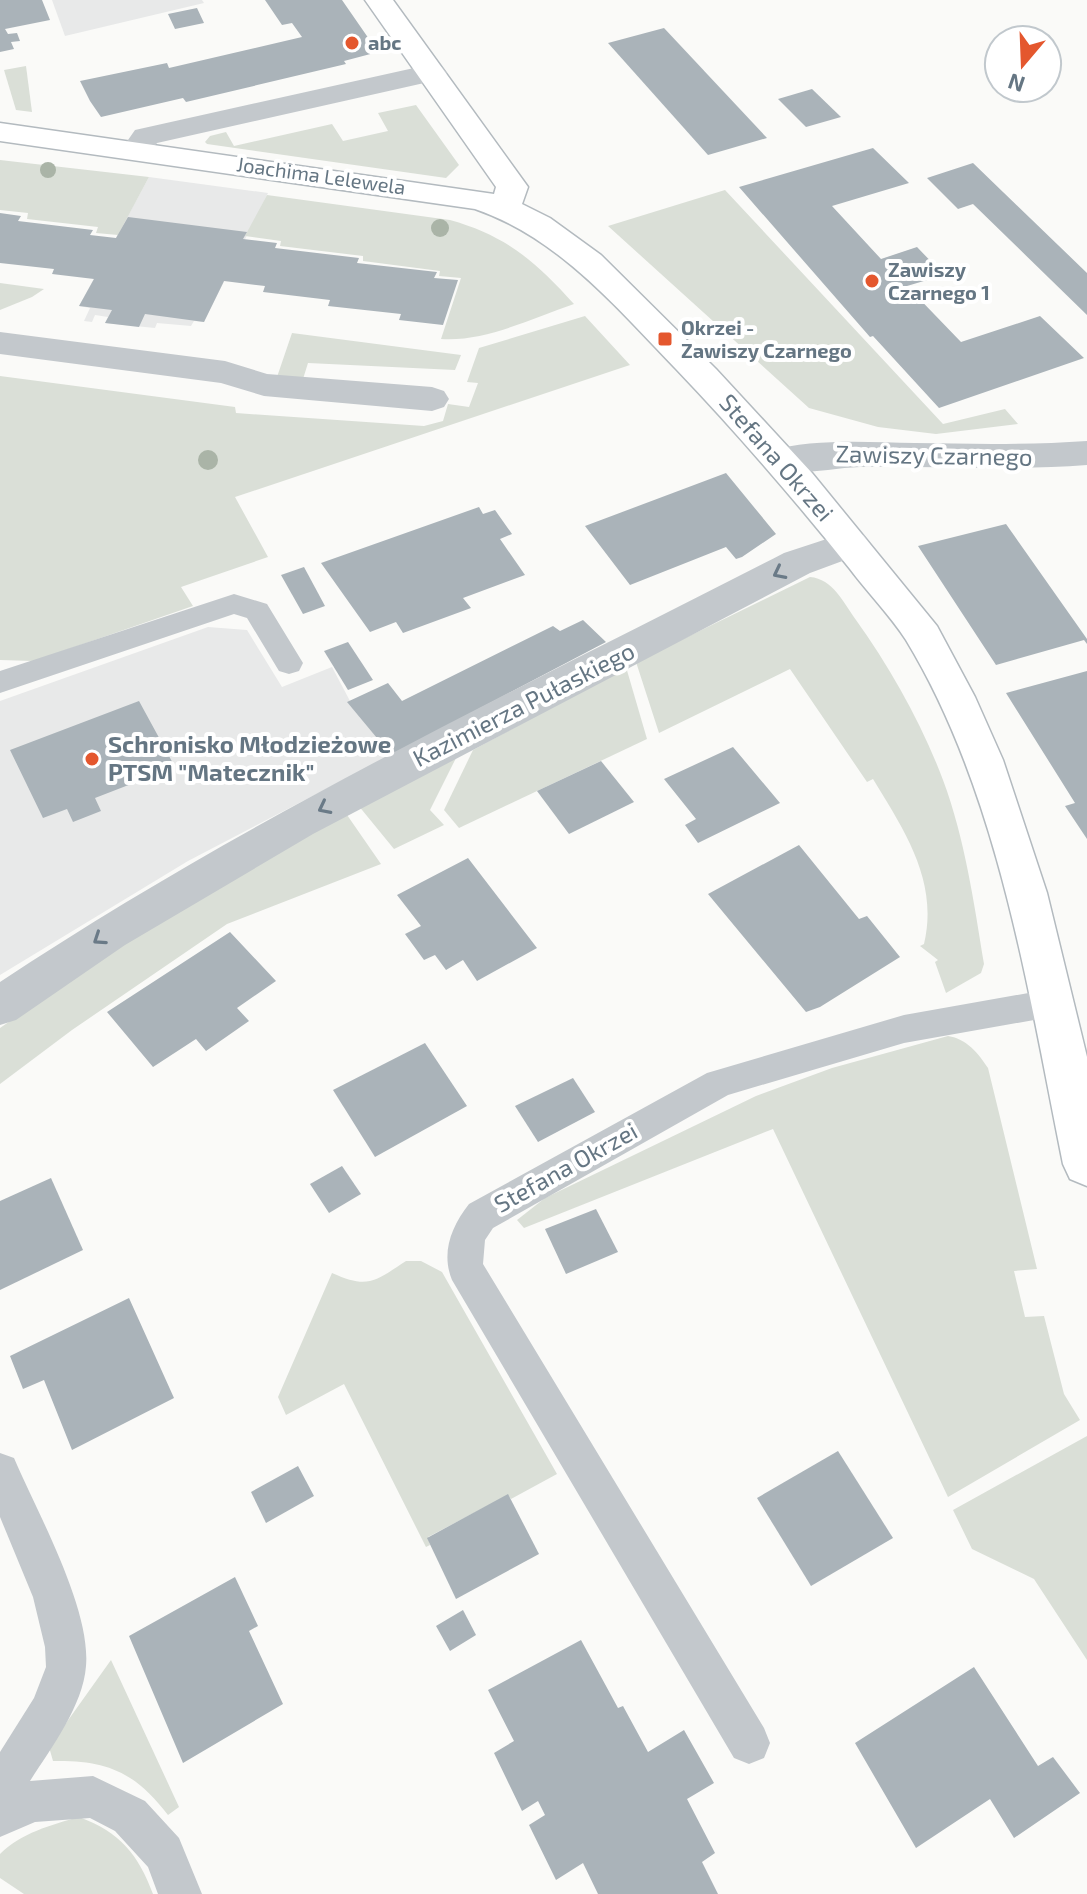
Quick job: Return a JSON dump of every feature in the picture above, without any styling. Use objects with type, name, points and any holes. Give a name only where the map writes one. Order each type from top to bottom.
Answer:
[{"type":"street","points":[[379,0],[512,187],[505,206]]},
{"type":"street","points":[[136,150],[146,136],[432,73]]},
{"type":"street","name":"Joachima Lelewela","points":[[0,132],[456,195],[505,206]]},
{"type":"street","name":"Stefana Okrzei","points":[[505,206],[553,232],[593,267],[722,396],[781,460],[921,633],[953,690],[1001,804],[1087,1164]]},
{"type":"street","points":[[0,343],[225,372],[264,385],[432,399]]},
{"type":"street","name":"Zawiszy Czarnego","points":[[781,460],[866,453],[957,458],[1052,457],[1087,453]]},
{"type":"street","name":"Kazimierza Pułaskiego","points":[[0,1006],[134,917],[298,822],[797,563],[851,544]]},
{"type":"lane","points":[[0,682],[234,604],[257,611],[289,663]]},
{"type":"lane","name":"Stefana Okrzei","points":[[749,1743],[465,1268],[464,1250],[469,1230],[481,1216],[719,1083],[904,1029],[1051,1003]]},
{"type":"lane","points":[[0,1472],[57,1610],[66,1638],[66,1669],[51,1705],[0,1791]]},
{"type":"lane","points":[[0,1816],[33,1801],[93,1797],[130,1816],[164,1853],[180,1894]]},
{"type":"shaded area","points":[[52,0],[202,0],[204,3],[65,36]]},
{"type":"shaded area","points":[[26,66],[32,112],[16,110],[4,70]]},
{"type":"shaded area","points":[[416,105],[459,165],[446,178],[205,142],[210,136],[226,132],[234,146],[332,124],[343,141],[388,131],[378,113]]},
{"type":"shaded area","points":[[0,160],[149,177],[118,235],[96,233],[98,227],[27,219],[28,213],[0,210]]},
{"type":"shaded area","points":[[149,177],[268,193],[204,322],[194,321],[191,326],[157,323],[155,328],[105,323],[108,317],[95,315],[92,322],[84,321],[90,308],[79,306]]},
{"type":"shaded area","points":[[725,190],[943,424],[1005,409],[1018,424],[936,434],[878,427],[809,408],[608,226]]},
{"type":"shaded area","points":[[267,195],[450,220],[470,226],[519,252],[547,275],[574,304],[492,333],[441,339],[461,278],[439,276],[440,271],[363,261],[363,256],[280,246],[281,241],[245,236]]},
{"type":"shaded area","points":[[0,283],[44,289],[0,310]]},
{"type":"shaded area","points":[[585,316],[630,365],[235,497],[268,557],[181,587],[193,606],[34,661],[0,660],[0,376],[235,407],[236,413],[424,426],[443,421],[448,404],[469,407],[478,383],[467,382],[479,348]]},
{"type":"shaded area","points":[[292,333],[461,355],[455,370],[308,363],[303,379],[277,377]]},
{"type":"shaded area","points":[[810,577],[825,582],[837,592],[881,658],[925,738],[951,802],[968,871],[984,964],[981,973],[946,993],[935,962],[938,960],[920,946],[924,944],[927,899],[923,878],[907,837],[873,779],[867,782],[790,669],[659,733],[636,662]]},
{"type":"shaded area","points":[[208,627],[247,630],[282,687],[332,667],[350,701],[348,703],[391,755],[188,861],[0,975],[0,701]]},
{"type":"shaded area","points":[[626,667],[647,739],[459,828],[444,810],[473,750]]},
{"type":"shaded area","points":[[458,754],[430,810],[444,825],[394,849],[358,805]]},
{"type":"shaded area","points":[[345,812],[381,864],[227,924],[72,1030],[0,1084],[0,1028],[171,910]]},
{"type":"shaded area","points":[[948,1036],[966,1043],[988,1068],[1037,1269],[1014,1271],[1025,1317],[1044,1316],[1064,1394],[1080,1420],[948,1497],[773,1129],[524,1228],[517,1220],[545,1198],[756,1096],[832,1068]]},
{"type":"shaded area","points":[[406,1261],[421,1261],[442,1272],[557,1474],[511,1499],[508,1495],[428,1537],[430,1545],[426,1547],[344,1384],[286,1415],[278,1397],[332,1273],[354,1281],[370,1281]]},
{"type":"shaded area","points":[[1087,1436],[1087,1660],[1034,1579],[972,1549],[953,1510]]},
{"type":"shaded area","points":[[111,1660],[179,1807],[168,1815],[144,1788],[118,1772],[89,1763],[53,1761],[49,1747]]},
{"type":"shaded area","points":[[79,1817],[106,1830],[126,1846],[141,1867],[153,1894],[24,1894],[0,1878],[0,1854],[17,1840]]},
{"type":"building","points":[[0,0],[42,0],[50,20],[5,29],[8,34],[17,33],[20,41],[11,42],[14,49],[0,52]]},
{"type":"building","points":[[265,0],[342,0],[378,52],[344,61],[346,64],[186,102],[183,98],[101,117],[90,101],[80,81],[167,63],[169,68],[302,37],[292,23],[282,25]]},
{"type":"building","points":[[197,8],[204,23],[175,29],[168,14]]},
{"type":"building","points":[[664,28],[767,138],[708,155],[608,43]]},
{"type":"building","points":[[812,89],[841,117],[806,127],[778,99]]},
{"type":"building","name":"Zawiszy Czarnego 1","points":[[873,148],[909,183],[832,206],[881,259],[917,247],[944,275],[907,286],[961,342],[1040,316],[1084,358],[939,408],[873,336],[870,337],[739,187]]},
{"type":"building","points":[[973,163],[1087,273],[1087,315],[973,204],[958,209],[927,178]]},
{"type":"building","points":[[0,213],[21,216],[18,221],[93,230],[90,235],[116,238],[128,217],[247,232],[243,239],[277,243],[275,248],[359,258],[357,263],[437,272],[434,278],[458,280],[443,325],[399,320],[401,314],[328,306],[330,300],[263,292],[265,286],[224,281],[204,322],[145,314],[139,327],[105,323],[112,310],[79,306],[94,279],[52,274],[54,269],[0,263]]},
{"type":"building","points":[[726,473],[776,534],[742,557],[736,559],[726,547],[630,585],[585,526]]},
{"type":"building","points":[[479,507],[483,514],[495,510],[512,534],[500,539],[525,575],[463,598],[471,608],[403,633],[396,622],[370,632],[321,563]]},
{"type":"building","points":[[1006,524],[1087,639],[1087,644],[1084,640],[996,665],[918,546]]},
{"type":"building","points":[[304,567],[325,606],[303,614],[281,575]]},
{"type":"building","points":[[583,620],[606,642],[391,755],[347,702],[388,683],[402,701],[553,626],[560,631]]},
{"type":"building","points":[[348,642],[373,680],[348,690],[324,651]]},
{"type":"building","points":[[1087,671],[1087,839],[1065,806],[1075,803],[1006,693]]},
{"type":"building","name":"Schronisko Młodzieżowe PTSM \"Matecznik\"","points":[[139,701],[175,767],[95,798],[101,811],[73,822],[67,809],[43,818],[10,750]]},
{"type":"building","points":[[733,747],[780,803],[698,843],[685,825],[696,819],[664,779]]},
{"type":"building","points":[[601,761],[634,802],[569,834],[537,791]]},
{"type":"building","points":[[799,845],[859,919],[867,916],[900,957],[820,1007],[806,1012],[708,894]]},
{"type":"building","points":[[468,858],[537,948],[477,981],[463,960],[446,970],[435,955],[424,960],[405,934],[421,926],[397,895]]},
{"type":"building","points":[[230,932],[276,981],[237,1008],[249,1021],[206,1051],[196,1039],[153,1067],[107,1012]]},
{"type":"building","points":[[425,1043],[467,1106],[375,1157],[333,1090]]},
{"type":"building","points":[[573,1078],[595,1112],[538,1142],[515,1106]]},
{"type":"building","points":[[342,1166],[361,1194],[329,1213],[310,1184]]},
{"type":"building","points":[[51,1178],[83,1250],[0,1290],[0,1201]]},
{"type":"building","points":[[596,1209],[618,1252],[566,1274],[545,1229]]},
{"type":"building","points":[[129,1298],[174,1398],[72,1450],[44,1380],[23,1389],[10,1356]]},
{"type":"building","points":[[838,1451],[893,1538],[811,1586],[757,1498]]},
{"type":"building","points":[[298,1466],[314,1496],[266,1523],[251,1492]]},
{"type":"building","points":[[508,1494],[539,1554],[456,1599],[427,1538]]},
{"type":"building","points":[[235,1577],[258,1626],[249,1631],[283,1704],[183,1763],[129,1636]]},
{"type":"building","points":[[463,1610],[476,1635],[450,1651],[436,1626]]},
{"type":"building","points":[[581,1640],[618,1708],[623,1706],[648,1752],[684,1730],[714,1783],[687,1799],[715,1853],[702,1862],[718,1894],[598,1894],[583,1863],[556,1880],[529,1825],[545,1815],[538,1801],[522,1811],[494,1753],[514,1741],[488,1690]]},
{"type":"building","points":[[974,1667],[1038,1766],[1053,1757],[1080,1793],[1014,1838],[990,1799],[916,1848],[855,1743]]},
{"type":"place","name":"abc","points":[[352,43]]},
{"type":"place","name":"Zawiszy Czarnego 1","points":[[872,281]]},
{"type":"place","name":"Okrzei - Zawiszy Czarnego","points":[[665,339]]},
{"type":"place","name":"Schronisko Młodzieżowe PTSM \"Matecznik\"","points":[[92,759]]}]
